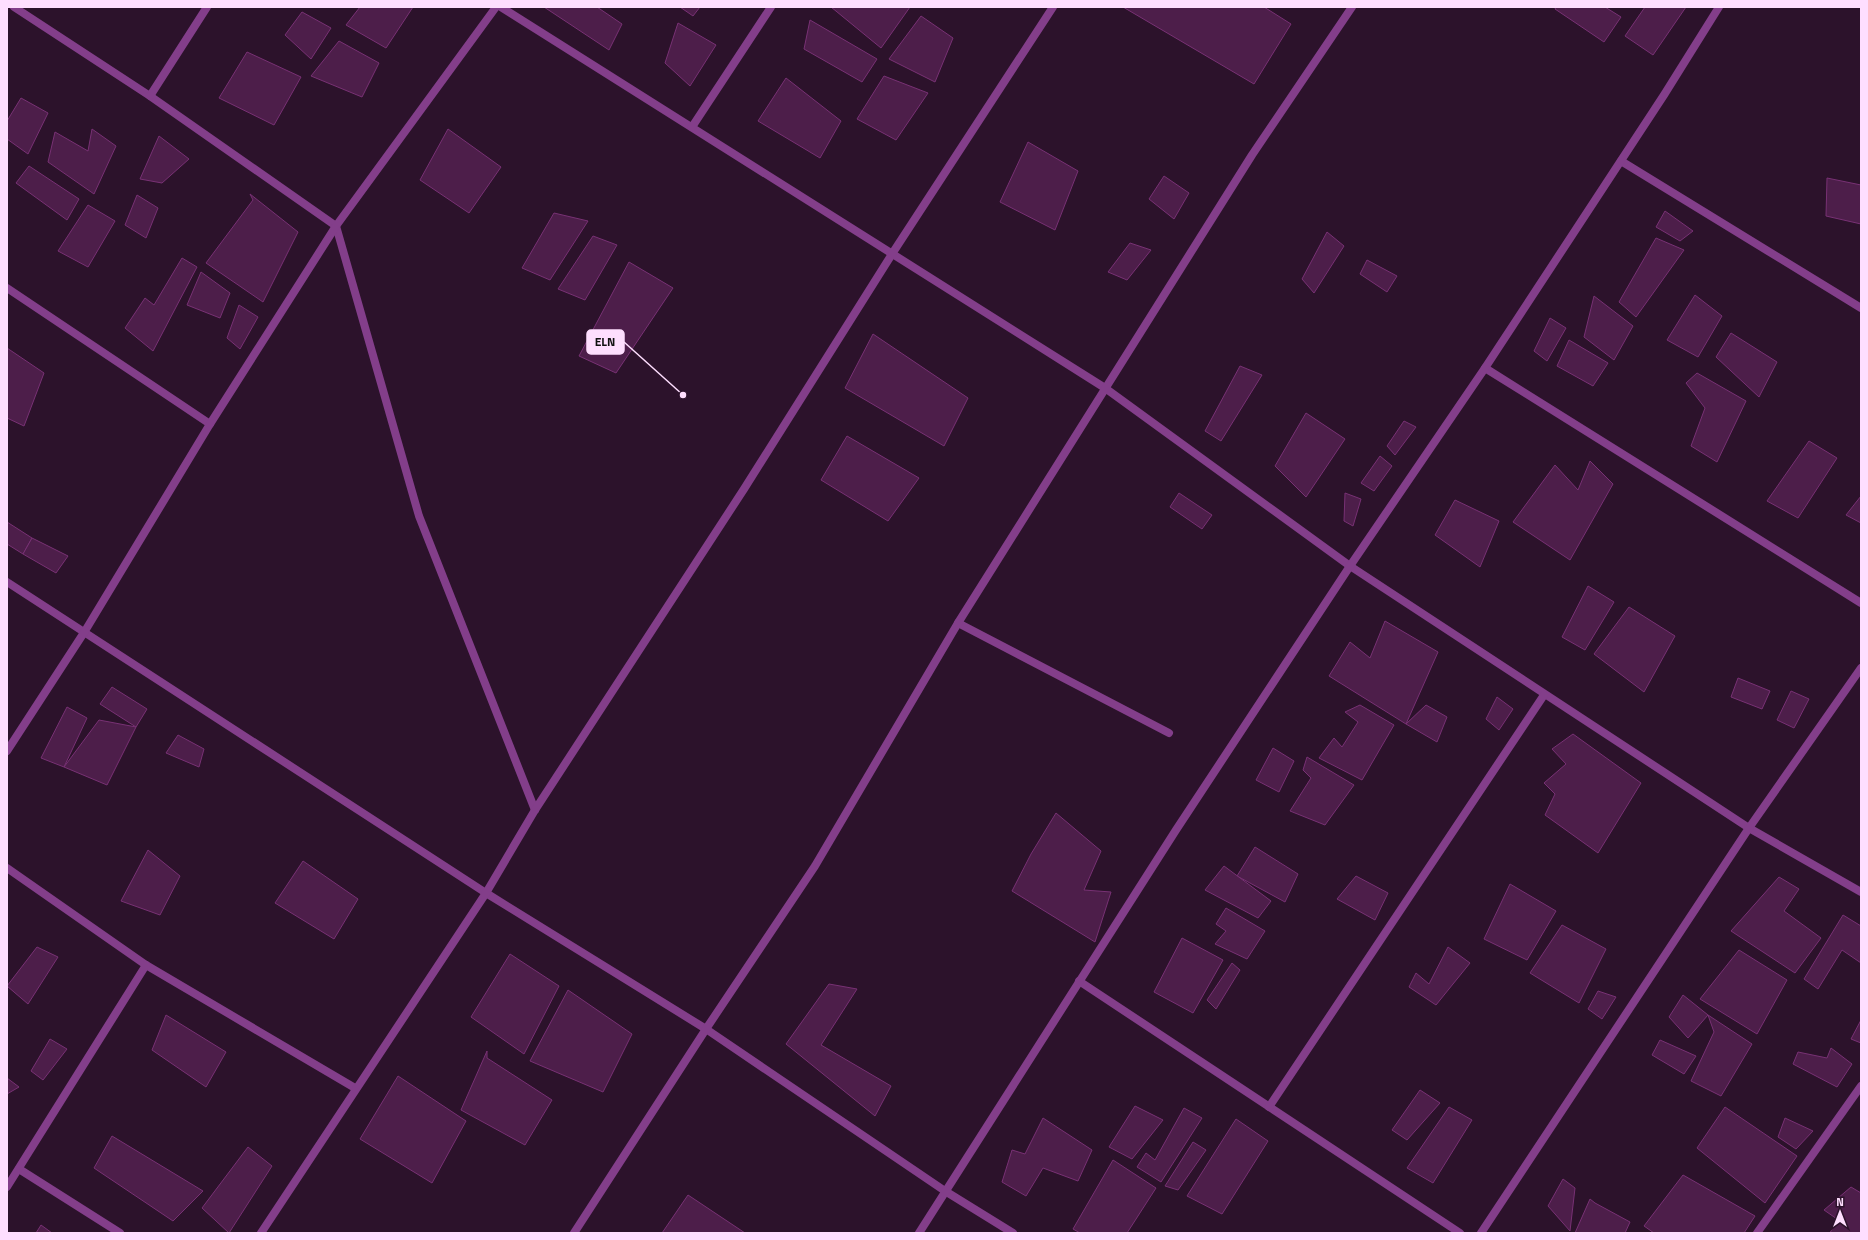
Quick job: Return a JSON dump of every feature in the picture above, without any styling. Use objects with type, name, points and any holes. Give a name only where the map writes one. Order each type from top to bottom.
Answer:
[{"type":"street","points":[[14,7],[150,96],[336,226],[419,516],[535,810]]},
{"type":"street","points":[[150,96],[207,7]]},
{"type":"street","points":[[7,751],[85,632],[210,424],[336,226],[496,7]]},
{"type":"street","points":[[501,7],[1105,388],[1350,566],[1544,695],[1749,828],[1861,892]]},
{"type":"street","points":[[692,127],[771,7]]},
{"type":"street","points":[[261,1233],[355,1088],[486,893],[535,810],[744,489],[892,254],[1053,7]]},
{"type":"street","points":[[918,1233],[1176,830],[1350,566],[1485,368],[1621,161],[1719,7]]},
{"type":"street","points":[[574,1233],[706,1029],[815,866],[958,623],[1252,155],[1348,8]]},
{"type":"street","points":[[1621,161],[1861,308]]},
{"type":"street","points":[[7,288],[210,424]]},
{"type":"street","points":[[1485,368],[1861,603]]},
{"type":"street","points":[[7,582],[486,893],[706,1029],[945,1191],[1013,1233]]},
{"type":"street","points":[[958,623],[1168,733]]},
{"type":"street","points":[[1481,1233],[1749,828],[1861,668]]},
{"type":"street","points":[[1269,1107],[1544,695]]},
{"type":"street","points":[[7,868],[146,964],[355,1088]]},
{"type":"street","points":[[7,1187],[146,964]]},
{"type":"street","points":[[1079,981],[1460,1233]]},
{"type":"street","points":[[1757,1233],[1861,1086]]},
{"type":"street","points":[[19,1168],[120,1233]]},
{"type":"building","points":[[360,7],[413,7],[386,48],[346,25]]},
{"type":"building","points":[[544,7],[597,7],[622,24],[609,50]]},
{"type":"building","points":[[680,7],[700,7],[693,16]]},
{"type":"building","points":[[831,7],[910,7],[881,48]]},
{"type":"building","points":[[1123,7],[1264,7],[1291,24],[1254,84]]},
{"type":"building","points":[[1556,7],[1605,7],[1621,17],[1604,42],[1555,9]]},
{"type":"building","points":[[1645,7],[1686,7],[1653,55],[1625,36]]},
{"type":"building","points":[[302,12],[331,28],[311,59],[285,35]]},
{"type":"building","points":[[921,16],[953,38],[935,82],[889,59]]},
{"type":"building","points":[[810,20],[877,59],[862,82],[804,49]]},
{"type":"building","points":[[678,23],[716,45],[690,86],[665,63]]},
{"type":"building","points":[[339,41],[379,63],[362,97],[311,76]]},
{"type":"building","points":[[247,52],[301,77],[274,125],[219,98]]},
{"type":"building","points":[[884,76],[928,93],[896,140],[857,119]]},
{"type":"building","points":[[786,78],[841,121],[820,158],[758,121]]},
{"type":"building","points":[[21,98],[48,113],[28,154],[7,139],[7,121]]},
{"type":"building","points":[[92,129],[116,146],[94,194],[48,162],[55,132],[88,151]]},
{"type":"building","points":[[448,129],[501,167],[469,213],[420,180]]},
{"type":"building","points":[[159,136],[189,159],[162,183],[140,179]]},
{"type":"building","points":[[1028,142],[1078,171],[1055,230],[1000,202]]},
{"type":"building","points":[[29,166],[79,199],[67,220],[16,183]]},
{"type":"building","points":[[1164,176],[1189,193],[1174,219],[1149,199]]},
{"type":"building","points":[[1827,178],[1861,185],[1861,224],[1826,216]]},
{"type":"building","points":[[250,194],[298,232],[263,302],[206,263],[253,200]]},
{"type":"building","points":[[137,195],[158,208],[146,238],[125,225]]},
{"type":"building","points":[[88,205],[115,221],[88,267],[58,251]]},
{"type":"building","points":[[1665,211],[1693,231],[1680,241],[1656,227]]},
{"type":"building","points":[[554,213],[588,221],[550,280],[522,268]]},
{"type":"building","points":[[1327,232],[1344,246],[1314,293],[1302,279]]},
{"type":"building","points":[[593,236],[617,245],[585,300],[558,289]]},
{"type":"building","points":[[1656,238],[1684,250],[1636,317],[1619,302]]},
{"type":"building","points":[[1130,243],[1151,250],[1127,280],[1108,272]]},
{"type":"building","points":[[182,258],[197,267],[153,351],[125,328],[145,298],[154,305]]},
{"type":"building","points":[[1367,260],[1397,276],[1387,292],[1360,274]]},
{"type":"building","points":[[629,262],[673,288],[616,373],[579,356]]},
{"type":"building","points":[[201,272],[230,293],[220,318],[187,305]]},
{"type":"building","points":[[1695,295],[1722,316],[1698,357],[1667,340]]},
{"type":"building","points":[[1594,296],[1633,326],[1614,360],[1584,337]]},
{"type":"building","points":[[239,305],[258,317],[240,349],[227,338]]},
{"type":"building","points":[[1550,318],[1566,328],[1547,361],[1534,351]]},
{"type":"building","points":[[1731,333],[1777,362],[1759,397],[1716,357]]},
{"type":"building","points":[[873,334],[968,398],[944,446],[845,388]]},
{"type":"building","points":[[1569,340],[1608,363],[1593,386],[1557,366]]},
{"type":"building","points":[[7,348],[44,373],[24,426],[7,418]]},
{"type":"building","points":[[1240,366],[1262,375],[1221,441],[1205,431]]},
{"type":"building","points":[[1697,373],[1746,401],[1717,462],[1691,446],[1705,408],[1686,383]]},
{"type":"building","points":[[1306,413],[1345,439],[1306,497],[1275,466]]},
{"type":"building","points":[[1404,421],[1416,427],[1395,455],[1387,446]]},
{"type":"building","points":[[847,436],[919,478],[888,521],[821,480]]},
{"type":"building","points":[[1809,441],[1837,458],[1798,518],[1767,501]]},
{"type":"building","points":[[1380,456],[1392,466],[1374,491],[1361,483]]},
{"type":"building","points":[[1590,461],[1613,484],[1570,560],[1513,522],[1555,465],[1578,490]]},
{"type":"building","points":[[1179,493],[1212,515],[1202,529],[1170,507]]},
{"type":"building","points":[[1345,493],[1361,499],[1353,526],[1344,521]]},
{"type":"building","points":[[1861,496],[1861,523],[1846,515]]},
{"type":"building","points":[[1455,500],[1499,521],[1480,567],[1435,535]]},
{"type":"building","points":[[7,522],[32,538],[23,554],[7,544]]},
{"type":"building","points":[[32,538],[68,556],[56,573],[23,554]]},
{"type":"building","points":[[1588,586],[1614,602],[1585,650],[1562,637]]},
{"type":"building","points":[[1629,607],[1675,636],[1644,692],[1594,654]]},
{"type":"building","points":[[1385,621],[1438,652],[1406,724],[1329,676],[1350,642],[1370,658]]},
{"type":"building","points":[[1738,678],[1770,691],[1762,709],[1731,697]]},
{"type":"building","points":[[112,687],[147,709],[136,727],[100,704]]},
{"type":"building","points":[[1791,691],[1809,699],[1794,728],[1777,720]]},
{"type":"building","points":[[1497,697],[1513,709],[1499,730],[1486,719]]},
{"type":"building","points":[[1360,705],[1394,725],[1362,780],[1319,758],[1334,738],[1342,747],[1358,722],[1345,712]]},
{"type":"building","points":[[1426,705],[1447,717],[1437,742],[1406,724]]},
{"type":"building","points":[[67,707],[87,718],[64,767],[41,758]]},
{"type":"building","points":[[99,720],[136,727],[107,785],[64,767]]},
{"type":"building","points":[[1573,734],[1641,783],[1598,853],[1545,815],[1555,794],[1544,783],[1566,764],[1552,749]]},
{"type":"building","points":[[178,735],[204,749],[199,767],[166,753]]},
{"type":"building","points":[[1273,748],[1294,761],[1279,792],[1256,780]]},
{"type":"building","points":[[1307,757],[1354,785],[1325,825],[1290,811],[1311,778],[1303,770]]},
{"type":"building","points":[[1056,813],[1101,851],[1084,890],[1111,892],[1095,942],[1012,891],[1031,854]]},
{"type":"building","points":[[1255,847],[1298,874],[1285,902],[1237,876]]},
{"type":"building","points":[[148,850],[180,876],[160,915],[121,901]]},
{"type":"building","points":[[303,861],[358,899],[334,939],[275,903]]},
{"type":"building","points":[[1224,866],[1271,901],[1258,918],[1205,890]]},
{"type":"building","points":[[1356,876],[1388,893],[1375,920],[1337,899]]},
{"type":"building","points":[[1779,877],[1799,889],[1784,911],[1821,938],[1795,973],[1731,931]]},
{"type":"building","points":[[1510,884],[1556,911],[1527,960],[1484,939]]},
{"type":"building","points":[[1226,908],[1265,931],[1247,959],[1215,944],[1226,931],[1216,924]]},
{"type":"building","points":[[1843,915],[1861,926],[1861,963],[1842,950],[1818,989],[1804,979]]},
{"type":"building","points":[[1562,925],[1606,949],[1579,1003],[1530,973]]},
{"type":"building","points":[[1182,938],[1223,960],[1193,1013],[1154,992]]},
{"type":"building","points":[[37,947],[58,957],[28,1004],[7,986]]},
{"type":"building","points":[[1448,947],[1470,963],[1436,1005],[1409,987],[1416,973],[1429,984]]},
{"type":"building","points":[[1739,950],[1787,980],[1757,1034],[1700,999]]},
{"type":"building","points":[[510,954],[559,986],[524,1054],[471,1017]]},
{"type":"building","points":[[1232,963],[1240,970],[1216,1009],[1207,1000]]},
{"type":"building","points":[[829,984],[857,989],[821,1045],[891,1086],[875,1116],[786,1044]]},
{"type":"building","points":[[568,990],[632,1034],[603,1092],[530,1061]]},
{"type":"building","points":[[1598,991],[1616,997],[1602,1019],[1588,1009]]},
{"type":"building","points":[[1683,995],[1708,1015],[1688,1038],[1669,1017]]},
{"type":"building","points":[[166,1015],[226,1052],[206,1087],[152,1050]]},
{"type":"building","points":[[1708,1015],[1752,1044],[1721,1096],[1691,1081],[1714,1032]]},
{"type":"building","points":[[1861,1020],[1861,1043],[1851,1039]]},
{"type":"building","points":[[50,1039],[67,1049],[43,1080],[31,1071]]},
{"type":"building","points":[[1660,1040],[1696,1056],[1684,1074],[1652,1055]]},
{"type":"building","points":[[1831,1048],[1852,1064],[1837,1087],[1793,1064],[1798,1052],[1827,1058]]},
{"type":"building","points":[[487,1051],[487,1058],[552,1100],[525,1145],[461,1110]]},
{"type":"building","points":[[398,1076],[466,1121],[432,1183],[360,1139]]},
{"type":"building","points":[[7,1078],[19,1087],[7,1094]]},
{"type":"building","points":[[1420,1090],[1440,1103],[1407,1140],[1392,1130]]},
{"type":"building","points":[[1135,1106],[1163,1120],[1132,1159],[1109,1147]]},
{"type":"building","points":[[1449,1107],[1472,1120],[1433,1183],[1407,1168]]},
{"type":"building","points":[[1725,1107],[1797,1156],[1765,1203],[1697,1148]]},
{"type":"building","points":[[1184,1108],[1202,1118],[1161,1182],[1137,1167],[1146,1153],[1155,1160]]},
{"type":"building","points":[[1043,1118],[1092,1150],[1078,1181],[1043,1168],[1026,1196],[1002,1182],[1012,1150],[1025,1154]]},
{"type":"building","points":[[1785,1118],[1813,1131],[1796,1149],[1778,1137]]},
{"type":"building","points":[[1236,1119],[1268,1141],[1222,1214],[1187,1196]]},
{"type":"building","points":[[112,1136],[203,1191],[173,1221],[94,1168]]},
{"type":"building","points":[[1193,1142],[1206,1150],[1178,1190],[1165,1186]]},
{"type":"building","points":[[248,1147],[272,1166],[229,1233],[202,1208]]},
{"type":"building","points":[[1113,1160],[1156,1188],[1127,1233],[1080,1233],[1073,1229]]},
{"type":"building","points":[[1683,1175],[1755,1216],[1744,1233],[1654,1233],[1644,1226]]},
{"type":"building","points":[[1563,1179],[1575,1188],[1570,1231],[1548,1206]]},
{"type":"building","points":[[1851,1187],[1861,1193],[1861,1233],[1830,1233],[1837,1219],[1824,1210]]},
{"type":"building","points":[[688,1195],[745,1233],[662,1233]]},
{"type":"building","points":[[1590,1199],[1630,1222],[1625,1233],[1575,1233]]},
{"type":"building","points":[[41,1225],[52,1233],[36,1233]]},
{"type":"place","name":"ELN","points":[[683,395]]}]
